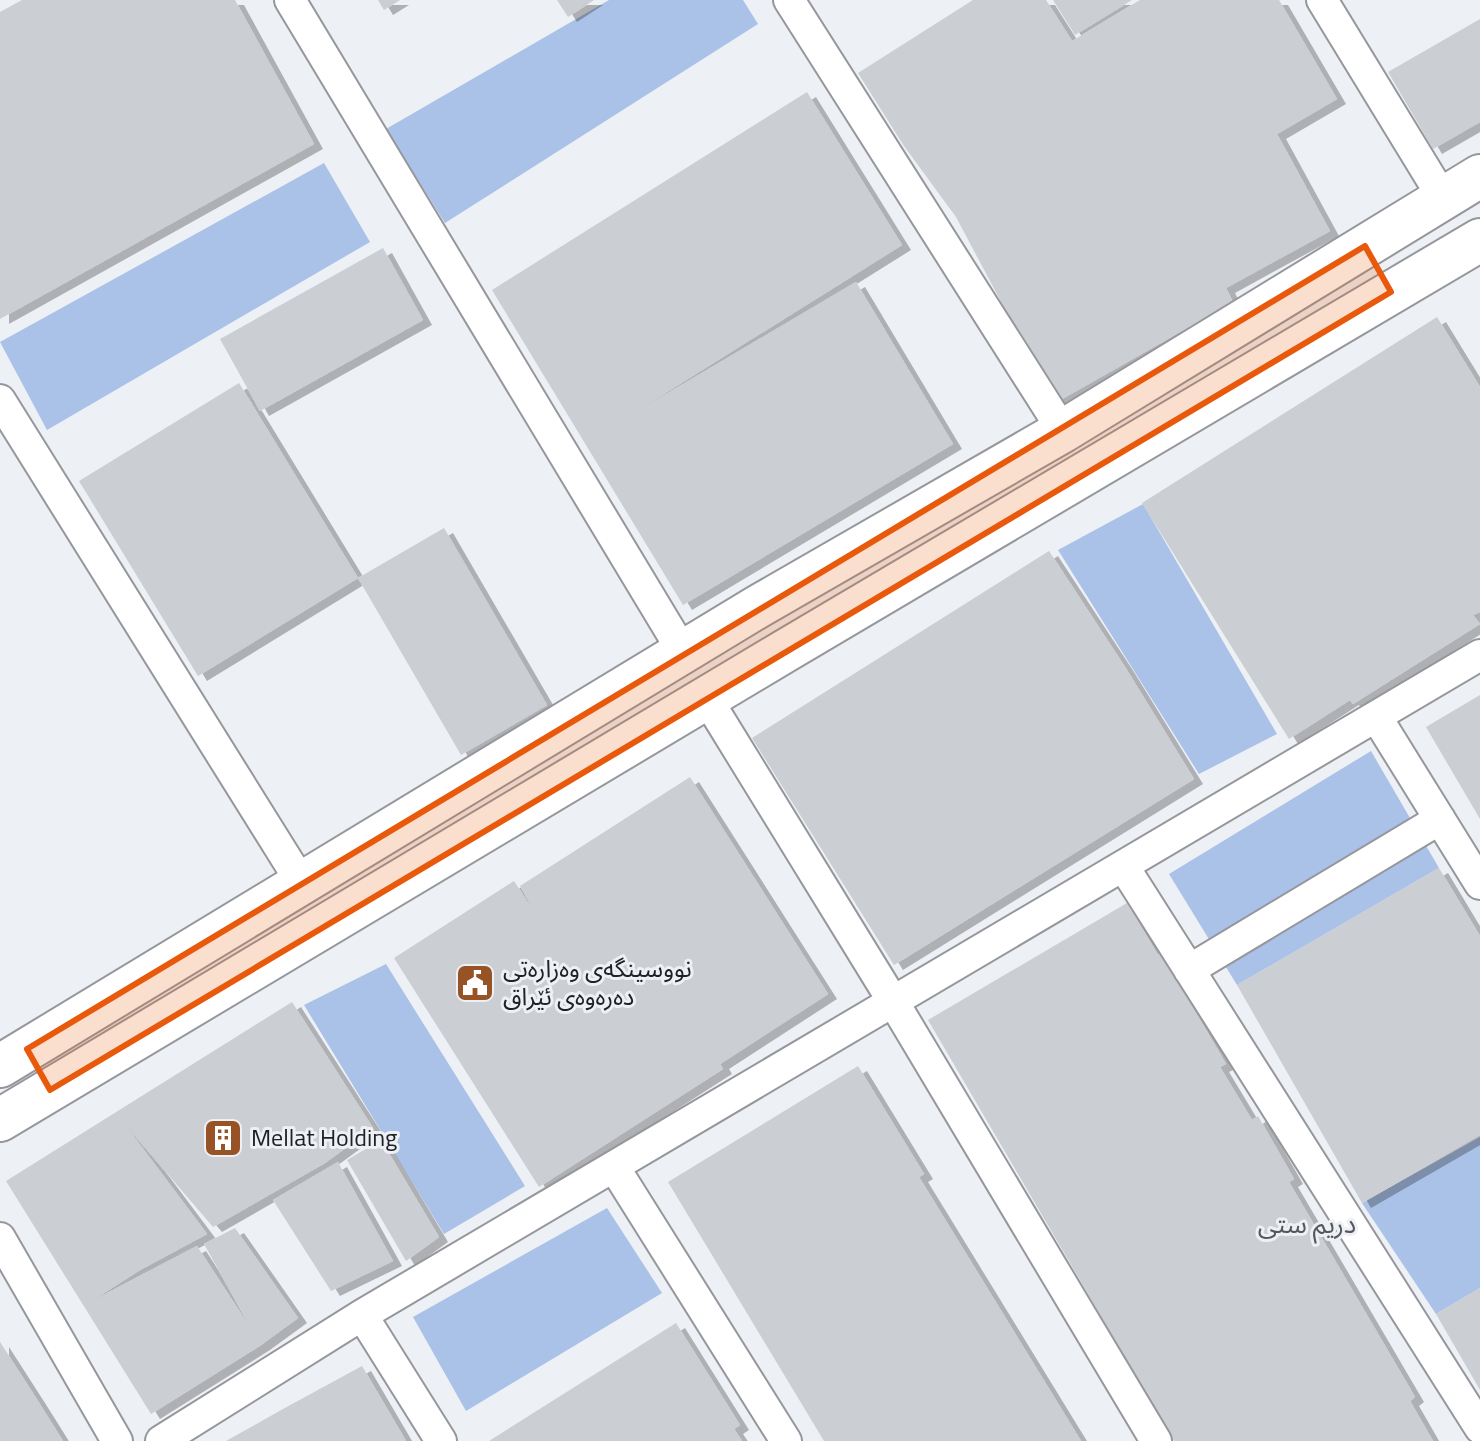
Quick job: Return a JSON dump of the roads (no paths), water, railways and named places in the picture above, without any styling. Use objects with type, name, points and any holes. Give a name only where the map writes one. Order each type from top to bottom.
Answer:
[{"type":"street","points":[[290,0],[683,652]]},
{"type":"street","points":[[789,0],[1063,431]]},
{"type":"street","points":[[1322,0],[1443,198]]},
{"type":"street","points":[[50,1090],[14,1057],[759,606],[1063,431],[1480,176]]},
{"type":"street","points":[[1365,246],[1391,292]]},
{"type":"street","points":[[0,1120],[1391,292],[1477,247]]},
{"type":"street","points":[[0,400],[301,882]]},
{"type":"street","points":[[759,606],[785,651]]},
{"type":"street","points":[[161,1441],[362,1315],[1480,655]]},
{"type":"street","points":[[616,693],[643,738]]},
{"type":"street","points":[[707,699],[894,1003],[1156,1441]]},
{"type":"street","points":[[1377,718],[1480,884]]},
{"type":"street","points":[[1189,970],[1440,819]]},
{"type":"street","points":[[1124,867],[1480,1428]]},
{"type":"street","points":[[614,1167],[786,1441]]},
{"type":"street","points":[[0,1238],[117,1441]]},
{"type":"street","points":[[362,1315],[441,1441]]},
{"type":"place","name":"نووسینگەی وەزارەتی دەرەوەی ئێراق","points":[[475,983]]},
{"type":"place","name":"Mellat Holding","points":[[223,1138]]},
{"type":"district","name":"دریم ستی","points":[[1307,1224]]}]
